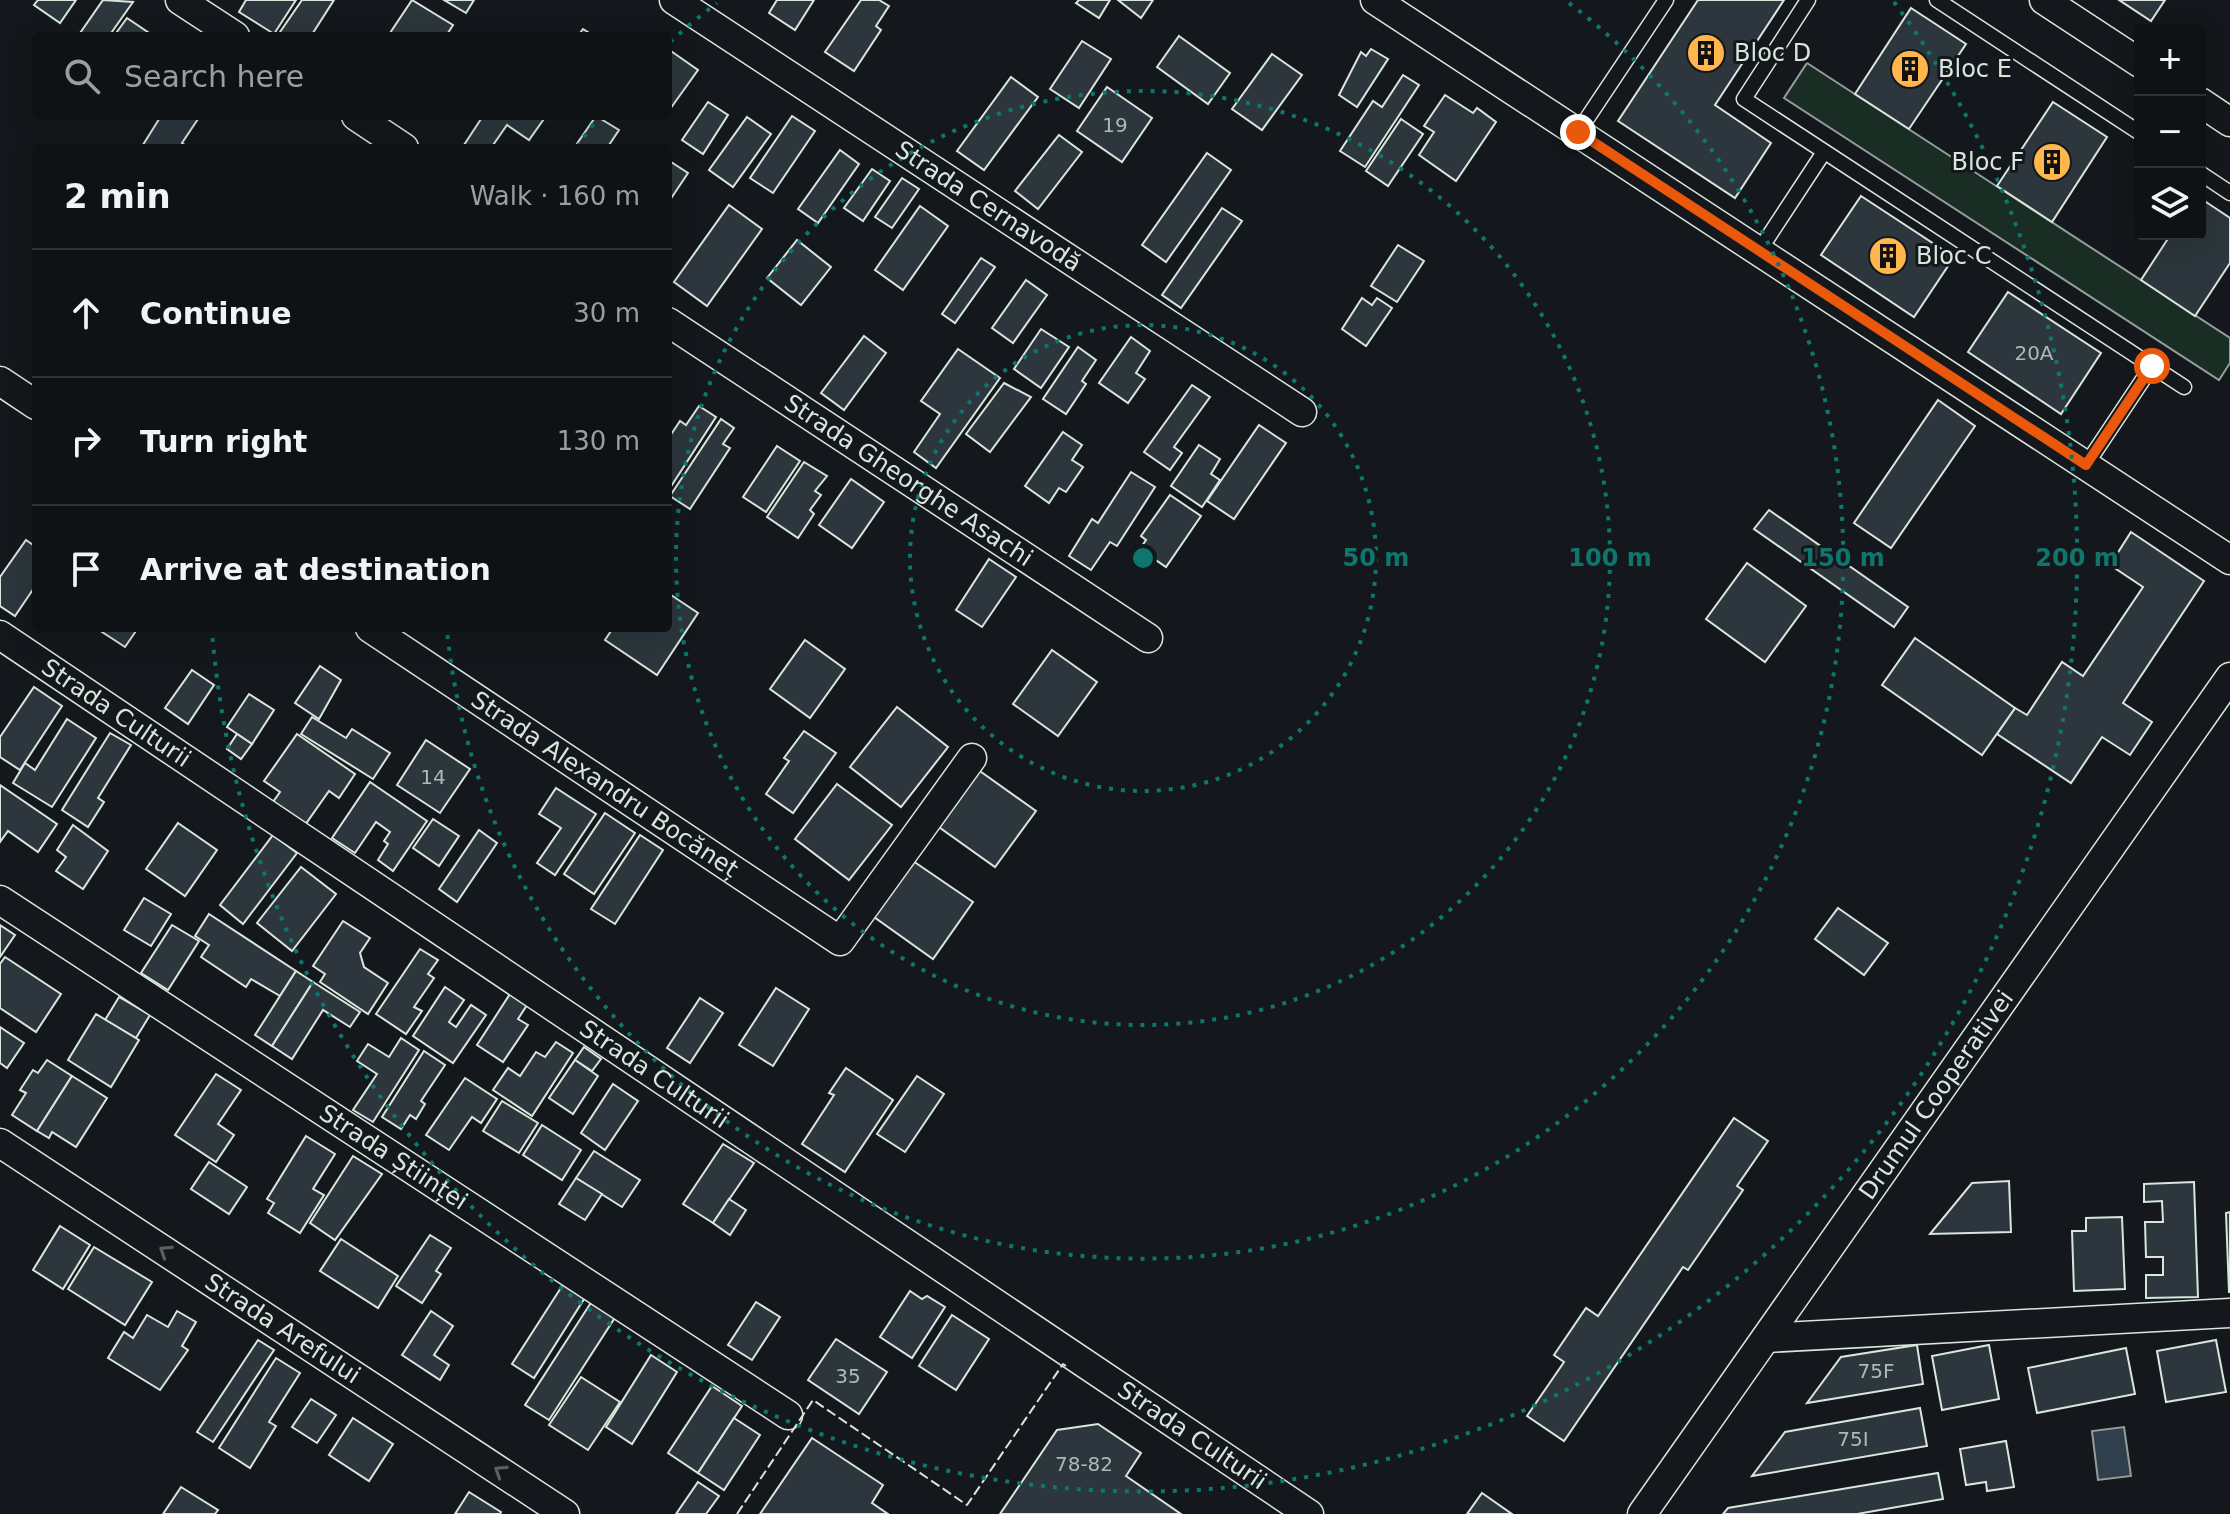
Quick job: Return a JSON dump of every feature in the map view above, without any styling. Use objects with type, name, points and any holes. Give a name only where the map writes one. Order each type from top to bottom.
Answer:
[{"type":"street","points":[[180,0],[229,32]]},
{"type":"street","name":"Strada Cernavodă","points":[[674,0],[1302,412]]},
{"type":"street","points":[[1375,0],[2230,560]]},
{"type":"street","points":[[2044,0],[2134,59]]},
{"type":"street","points":[[2206,106],[2230,122]]},
{"type":"street","points":[[362,120],[398,144]]},
{"type":"street","name":"Strada Gheorghe Asachi","points":[[672,325],[1148,638]]},
{"type":"street","points":[[0,381],[32,402]]},
{"type":"street","name":"Strada Alexandru Bocăneț","points":[[376,632],[840,941],[972,758]]},
{"type":"street","name":"Strada Culturii","points":[[0,635],[1309,1514]]},
{"type":"street","name":"Drumul Cooperativei","points":[[1642,1514],[2230,677]]},
{"type":"street","name":"Strada Științei","points":[[0,900],[788,1415]]},
{"type":"street","name":"Strada Arefului","points":[[0,1143],[565,1514]]},
{"type":"street","points":[[1766,1338],[2230,1313]]},
{"type":"lane","points":[[1578,132],[1666,0]]},
{"type":"lane","points":[[1808,0],[1744,99],[2184,387]]},
{"type":"lane","points":[[1937,0],[2134,129]]},
{"type":"lane","points":[[1759,251],[1824,152]]},
{"type":"lane","points":[[2206,177],[2230,193]]},
{"type":"lane","points":[[2086,465],[2152,366]]},
{"type":"green space","points":[[1807,63],[2230,338],[2230,363],[2219,380],[1784,98]]},
{"type":"water","points":[[2124,1427],[2131,1476],[2098,1480],[2092,1431]]},
{"type":"building","points":[[38,0],[76,0],[60,23],[34,5]]},
{"type":"building","points":[[103,0],[133,2],[112,32],[81,32]]},
{"type":"building","points":[[246,0],[296,0],[275,32],[239,12]]},
{"type":"building","points":[[302,0],[334,0],[314,32],[280,32]]},
{"type":"building","points":[[412,0],[453,25],[449,32],[391,32]]},
{"type":"building","points":[[444,0],[474,0],[466,13]]},
{"type":"building","points":[[777,0],[814,0],[795,30],[769,13]]},
{"type":"building","points":[[861,0],[879,0],[889,6],[876,26],[881,30],[854,71],[825,52]]},
{"type":"building","points":[[1079,0],[1110,0],[1099,18],[1076,3]]},
{"type":"building","points":[[1118,0],[1153,0],[1141,18]]},
{"type":"building","name":"Bloc D","points":[[1698,0],[1784,0],[1715,105],[1771,143],[1735,198],[1618,121]]},
{"type":"building","points":[[2119,0],[2165,0],[2151,21]]},
{"type":"building","name":"Bloc E","points":[[1911,8],[1966,44],[1909,129],[1855,94]]},
{"type":"building","points":[[127,18],[148,32],[117,32]]},
{"type":"building","points":[[1179,36],[1230,73],[1208,104],[1157,67]]},
{"type":"building","points":[[1082,41],[1111,59],[1079,108],[1050,89]]},
{"type":"building","points":[[1371,49],[1388,59],[1357,107],[1339,95],[1361,52],[1366,56]]},
{"type":"building","points":[[672,52],[698,70],[672,106]]},
{"type":"building","points":[[1272,54],[1302,75],[1262,130],[1232,109]]},
{"type":"building","points":[[1403,75],[1419,85],[1365,167],[1340,151],[1373,101],[1382,107]]},
{"type":"building","points":[[1011,77],[1038,97],[984,170],[957,151]]},
{"type":"building","points":[[1107,87],[1152,118],[1122,162],[1077,131]]},
{"type":"building","points":[[1445,95],[1473,113],[1477,108],[1496,122],[1456,181],[1419,155],[1434,132],[1424,126]]},
{"type":"building","points":[[708,102],[728,115],[703,154],[682,140]]},
{"type":"building","name":"Bloc F","points":[[2053,102],[2107,137],[2052,222],[1997,186]]},
{"type":"building","points":[[792,116],[815,131],[773,193],[750,178]]},
{"type":"building","points":[[747,117],[771,134],[733,187],[709,170]]},
{"type":"building","points":[[1401,119],[1423,134],[1388,186],[1366,171]]},
{"type":"building","points":[[158,120],[197,120],[183,144],[144,144]]},
{"type":"building","points":[[480,120],[543,120],[529,140],[507,125],[494,144],[465,144]]},
{"type":"building","points":[[593,120],[603,120],[619,130],[610,144],[577,144]]},
{"type":"building","points":[[1059,135],[1082,152],[1038,209],[1015,191]]},
{"type":"building","points":[[840,150],[859,164],[818,223],[798,209]]},
{"type":"building","points":[[1207,153],[1231,170],[1166,262],[1142,245]]},
{"type":"building","points":[[672,163],[688,173],[672,197]]},
{"type":"building","points":[[872,169],[890,181],[863,221],[844,208]]},
{"type":"building","points":[[902,178],[919,189],[892,228],[875,217]]},
{"type":"building","name":"Bloc C","points":[[1861,196],[1954,257],[1914,317],[1821,255]]},
{"type":"building","points":[[2206,202],[2230,218],[2230,263],[2195,316],[2141,280],[2167,240],[2206,240]]},
{"type":"building","points":[[729,205],[762,229],[707,306],[674,282]]},
{"type":"building","points":[[920,206],[948,226],[903,290],[875,270]]},
{"type":"building","points":[[1222,208],[1242,221],[1181,308],[1162,295]]},
{"type":"building","points":[[797,240],[831,267],[801,305],[767,278]]},
{"type":"building","points":[[1398,245],[1424,261],[1397,302],[1371,286]]},
{"type":"building","points":[[981,258],[995,267],[955,323],[942,314]]},
{"type":"building","points":[[1026,280],[1047,295],[1013,343],[992,328]]},
{"type":"building","points":[[2008,292],[2101,353],[2061,414],[1968,352]]},
{"type":"building","points":[[1362,298],[1372,305],[1377,298],[1392,308],[1366,346],[1342,329]]},
{"type":"building","points":[[1041,329],[1069,347],[1041,388],[1014,369]]},
{"type":"building","points":[[864,336],[886,353],[844,410],[821,393]]},
{"type":"building","points":[[1131,337],[1150,351],[1136,373],[1145,379],[1128,403],[1099,383]]},
{"type":"building","points":[[1078,347],[1096,360],[1082,381],[1086,384],[1066,414],[1043,399]]},
{"type":"building","points":[[958,349],[1000,378],[936,468],[914,452],[940,414],[921,401]]},
{"type":"building","points":[[1004,383],[1031,397],[990,452],[966,434]]},
{"type":"building","points":[[1192,385],[1210,397],[1174,447],[1182,453],[1170,470],[1144,452]]},
{"type":"building","points":[[1938,400],[1975,426],[1891,548],[1854,523]]},
{"type":"building","points":[[699,406],[716,417],[672,485],[672,433],[680,421],[686,425]]},
{"type":"building","points":[[721,419],[734,428],[723,444],[730,448],[690,509],[672,497]]},
{"type":"building","points":[[1259,425],[1286,443],[1234,519],[1207,501]]},
{"type":"building","points":[[1063,432],[1082,445],[1072,460],[1083,467],[1066,492],[1059,488],[1049,503],[1025,486]]},
{"type":"building","points":[[1199,445],[1220,459],[1211,474],[1220,480],[1202,507],[1171,486]]},
{"type":"building","points":[[777,446],[800,461],[766,512],[743,497]]},
{"type":"building","points":[[804,462],[827,476],[815,491],[821,495],[810,510],[814,514],[798,538],[767,517]]},
{"type":"building","points":[[1131,472],[1155,487],[1117,546],[1110,542],[1091,570],[1069,556],[1092,519],[1098,523]]},
{"type":"building","points":[[851,479],[884,502],[852,548],[819,525]]},
{"type":"building","points":[[1170,495],[1201,516],[1166,567],[1140,549],[1146,540],[1141,536]]},
{"type":"building","points":[[1769,510],[1908,607],[1894,627],[1754,529]]},
{"type":"building","points":[[2131,532],[2204,581],[2123,703],[2152,722],[2130,755],[2102,737],[2071,783],[1997,734],[2015,708],[2027,715],[2062,662],[2083,676],[2143,587],[2110,565]]},
{"type":"building","points":[[26,540],[32,544],[32,591],[15,616],[0,606],[0,577]]},
{"type":"building","points":[[989,559],[1016,577],[982,627],[956,610]]},
{"type":"building","points":[[1747,563],[1806,606],[1765,662],[1706,619]]},
{"type":"building","points":[[672,596],[698,613],[657,675],[605,640],[610,632],[672,632]]},
{"type":"building","points":[[102,632],[135,632],[125,647]]},
{"type":"building","points":[[1915,638],[2015,708],[1982,755],[1882,685]]},
{"type":"building","points":[[805,640],[845,669],[810,718],[770,689]]},
{"type":"building","points":[[1052,650],[1097,682],[1058,736],[1013,704]]},
{"type":"building","points":[[320,666],[341,680],[319,719],[295,703]]},
{"type":"building","points":[[192,670],[214,685],[188,724],[165,708]]},
{"type":"building","points":[[34,687],[62,706],[20,770],[0,757],[0,737]]},
{"type":"building","points":[[249,694],[274,710],[252,744],[227,727]]},
{"type":"building","points":[[897,707],[948,747],[901,807],[850,767]]},
{"type":"building","points":[[312,717],[346,738],[352,729],[390,753],[373,779],[301,734]]},
{"type":"building","points":[[67,719],[96,738],[52,807],[13,783],[25,763],[35,770]]},
{"type":"building","points":[[804,731],[836,753],[793,813],[766,794],[789,761],[784,758]]},
{"type":"building","points":[[110,733],[131,745],[98,798],[104,802],[88,827],[62,810]]},
{"type":"building","points":[[237,734],[252,744],[241,759],[227,749]]},
{"type":"building","points":[[297,734],[355,774],[339,798],[329,791],[305,825],[273,802],[280,792],[264,781]]},
{"type":"building","points":[[426,740],[470,769],[440,813],[397,785]]},
{"type":"building","points":[[977,769],[1036,811],[995,867],[936,825]]},
{"type":"building","points":[[370,782],[427,821],[393,871],[378,860],[388,844],[384,841],[390,832],[376,822],[355,853],[332,838]]},
{"type":"building","points":[[837,784],[892,825],[849,880],[795,839]]},
{"type":"building","points":[[0,785],[57,824],[38,852],[8,831],[0,842]]},
{"type":"building","points":[[556,788],[596,814],[555,875],[537,863],[561,828],[539,814]]},
{"type":"building","points":[[605,813],[635,833],[594,894],[564,874]]},
{"type":"building","points":[[433,819],[459,836],[439,866],[413,848]]},
{"type":"building","points":[[178,823],[217,850],[185,896],[146,869]]},
{"type":"building","points":[[73,825],[108,851],[83,889],[56,871],[66,857],[57,850]]},
{"type":"building","points":[[479,830],[497,843],[457,902],[439,889]]},
{"type":"building","points":[[273,835],[297,853],[243,924],[220,905]]},
{"type":"building","points":[[640,835],[663,850],[615,924],[591,909]]},
{"type":"building","points":[[913,861],[973,902],[933,959],[874,917]]},
{"type":"building","points":[[301,867],[336,894],[292,951],[257,923]]},
{"type":"building","points":[[144,898],[171,914],[151,946],[124,930]]},
{"type":"building","points":[[1838,908],[1888,943],[1864,975],[1815,939]]},
{"type":"building","points":[[209,914],[296,971],[280,996],[251,979],[246,987],[201,957],[209,945],[195,936]]},
{"type":"building","points":[[343,921],[370,938],[360,953],[364,967],[388,983],[368,1014],[320,982],[325,974],[313,966]]},
{"type":"building","points":[[0,925],[15,935],[0,957]]},
{"type":"building","points":[[172,925],[199,941],[168,990],[141,973]]},
{"type":"building","points":[[420,949],[438,960],[428,974],[434,978],[414,1007],[422,1011],[406,1034],[376,1014]]},
{"type":"building","points":[[5,957],[61,994],[36,1032],[0,1008],[0,964]]},
{"type":"building","points":[[296,971],[313,982],[272,1046],[255,1035]]},
{"type":"building","points":[[313,982],[360,1012],[350,1027],[323,1010],[292,1059],[272,1046]]},
{"type":"building","points":[[445,987],[464,1000],[449,1022],[456,1027],[471,1005],[486,1015],[453,1063],[413,1036]]},
{"type":"building","points":[[776,988],[809,1009],[773,1066],[739,1045]]},
{"type":"building","points":[[510,994],[527,1005],[518,1019],[528,1025],[503,1062],[477,1045]]},
{"type":"building","points":[[119,997],[150,1015],[136,1038],[105,1020]]},
{"type":"building","points":[[700,998],[723,1013],[690,1063],[667,1048]]},
{"type":"building","points":[[96,1014],[139,1040],[111,1087],[68,1060]]},
{"type":"building","points":[[0,1027],[24,1043],[7,1068],[0,1063]]},
{"type":"building","points":[[401,1038],[419,1050],[373,1122],[353,1110],[377,1074],[357,1061],[368,1044],[389,1057]]},
{"type":"building","points":[[556,1042],[573,1053],[532,1116],[493,1090],[508,1068],[520,1076],[536,1052],[545,1057]]},
{"type":"building","points":[[584,1047],[601,1059],[592,1071],[575,1060]]},
{"type":"building","points":[[424,1051],[445,1065],[421,1101],[425,1104],[416,1119],[410,1115],[401,1129],[382,1117]]},
{"type":"building","points":[[47,1060],[72,1076],[37,1131],[12,1115],[26,1093],[20,1090],[33,1070],[38,1073]]},
{"type":"building","points":[[575,1060],[598,1076],[573,1114],[549,1098]]},
{"type":"building","points":[[846,1068],[893,1100],[845,1172],[802,1144],[834,1095],[829,1093]]},
{"type":"building","points":[[216,1074],[241,1090],[218,1124],[234,1135],[216,1162],[175,1135]]},
{"type":"building","points":[[72,1076],[107,1098],[76,1147],[52,1132],[49,1138],[37,1131]]},
{"type":"building","points":[[917,1076],[944,1094],[905,1152],[877,1134]]},
{"type":"building","points":[[465,1078],[497,1099],[481,1123],[472,1117],[449,1150],[426,1135]]},
{"type":"building","points":[[613,1084],[638,1101],[605,1150],[581,1133]]},
{"type":"building","points":[[502,1101],[538,1123],[519,1153],[483,1131]]},
{"type":"building","points":[[1734,1118],[1768,1141],[1737,1186],[1743,1190],[1688,1270],[1683,1267],[1564,1441],[1527,1416],[1564,1362],[1554,1355],[1586,1308],[1598,1316]]},
{"type":"building","points":[[542,1125],[581,1150],[562,1180],[523,1155]]},
{"type":"building","points":[[306,1136],[335,1154],[313,1189],[324,1195],[300,1233],[268,1213],[274,1203],[267,1199]]},
{"type":"building","points":[[723,1144],[754,1163],[713,1223],[683,1204]]},
{"type":"building","points":[[594,1151],[640,1180],[622,1207],[576,1178]]},
{"type":"building","points":[[353,1156],[382,1174],[335,1240],[310,1223]]},
{"type":"building","points":[[209,1162],[247,1187],[229,1214],[191,1189]]},
{"type":"building","points":[[576,1178],[602,1194],[585,1220],[559,1204]]},
{"type":"building","points":[[2009,1181],[2011,1232],[1930,1234],[1972,1183]]},
{"type":"building","points":[[2194,1182],[2198,1297],[2146,1298],[2146,1275],[2163,1275],[2163,1257],[2146,1257],[2145,1222],[2163,1222],[2162,1201],[2144,1202],[2144,1184]]},
{"type":"building","points":[[729,1199],[746,1210],[730,1235],[713,1223]]},
{"type":"building","points":[[2230,1212],[2230,1292],[2229,1292],[2226,1213]]},
{"type":"building","points":[[2122,1217],[2125,1289],[2074,1291],[2072,1231],[2086,1231],[2086,1218]]},
{"type":"building","points":[[60,1226],[90,1245],[63,1289],[33,1270]]},
{"type":"building","points":[[430,1235],[451,1248],[436,1271],[441,1274],[422,1303],[396,1286]]},
{"type":"building","points":[[341,1239],[398,1276],[378,1308],[320,1271]]},
{"type":"building","points":[[94,1247],[152,1282],[125,1325],[68,1289]]},
{"type":"building","points":[[564,1283],[586,1296],[534,1378],[512,1364]]},
{"type":"building","points":[[910,1291],[922,1299],[927,1296],[945,1307],[912,1358],[880,1337]]},
{"type":"building","points":[[592,1301],[616,1316],[549,1420],[525,1405]]},
{"type":"building","points":[[756,1302],[780,1317],[752,1360],[728,1345]]},
{"type":"building","points":[[177,1311],[196,1322],[182,1346],[188,1350],[160,1390],[108,1358],[124,1332],[133,1338],[147,1315],[168,1327]]},
{"type":"building","points":[[431,1311],[453,1326],[434,1355],[449,1365],[440,1380],[402,1355]]},
{"type":"building","points":[[952,1315],[989,1339],[956,1390],[919,1366]]},
{"type":"building","points":[[836,1339],[887,1372],[859,1414],[808,1380]]},
{"type":"building","points":[[258,1340],[274,1350],[213,1442],[197,1432]]},
{"type":"building","points":[[2216,1340],[2226,1392],[2166,1402],[2157,1351]]},
{"type":"building","points":[[1917,1345],[1923,1384],[1807,1403],[1841,1357]]},
{"type":"building","points":[[1989,1345],[1999,1399],[1942,1410],[1932,1356]]},
{"type":"building","points":[[2126,1348],[2135,1394],[2037,1413],[2028,1368]]},
{"type":"building","points":[[651,1355],[677,1372],[632,1444],[606,1427]]},
{"type":"building","points":[[276,1358],[300,1373],[269,1422],[276,1426],[250,1468],[219,1448]]},
{"type":"building","points":[[581,1377],[620,1402],[588,1450],[549,1425]]},
{"type":"building","points":[[712,1386],[742,1406],[698,1473],[668,1453]]},
{"type":"building","points":[[311,1399],[336,1415],[317,1443],[292,1427]]},
{"type":"building","points":[[1920,1408],[1927,1446],[1752,1476],[1785,1432]]},
{"type":"building","points":[[353,1418],[393,1444],[369,1481],[329,1455]]},
{"type":"building","points":[[734,1418],[760,1435],[724,1490],[698,1473]]},
{"type":"building","points":[[1098,1424],[1141,1453],[1126,1476],[1181,1514],[1000,1514],[1057,1430]]},
{"type":"building","points":[[812,1438],[883,1485],[872,1503],[888,1514],[760,1514]]},
{"type":"building","points":[[2006,1441],[2014,1487],[1987,1491],[1986,1482],[1966,1485],[1960,1449]]},
{"type":"building","points":[[1938,1473],[1943,1499],[1857,1514],[1723,1514],[1728,1508]]},
{"type":"building","points":[[698,1482],[719,1496],[706,1514],[676,1514]]},
{"type":"building","points":[[181,1487],[218,1510],[215,1514],[163,1514]]},
{"type":"building","points":[[469,1492],[501,1512],[500,1514],[455,1514]]},
{"type":"building","points":[[1482,1493],[1512,1514],[1467,1514]]},
{"type":"fence","points":[[737,1514],[813,1400],[967,1505],[1063,1364],[1066,1366]]},
{"type":"place","name":"Bloc D","points":[[1706,53]]},
{"type":"place","name":"Bloc E","points":[[1910,69]]},
{"type":"place","name":"Bloc F","points":[[2052,162]]},
{"type":"place","name":"Bloc C","points":[[1888,256]]},
{"type":"route","points":[[1578,132],[2086,465],[2152,366]]}]
